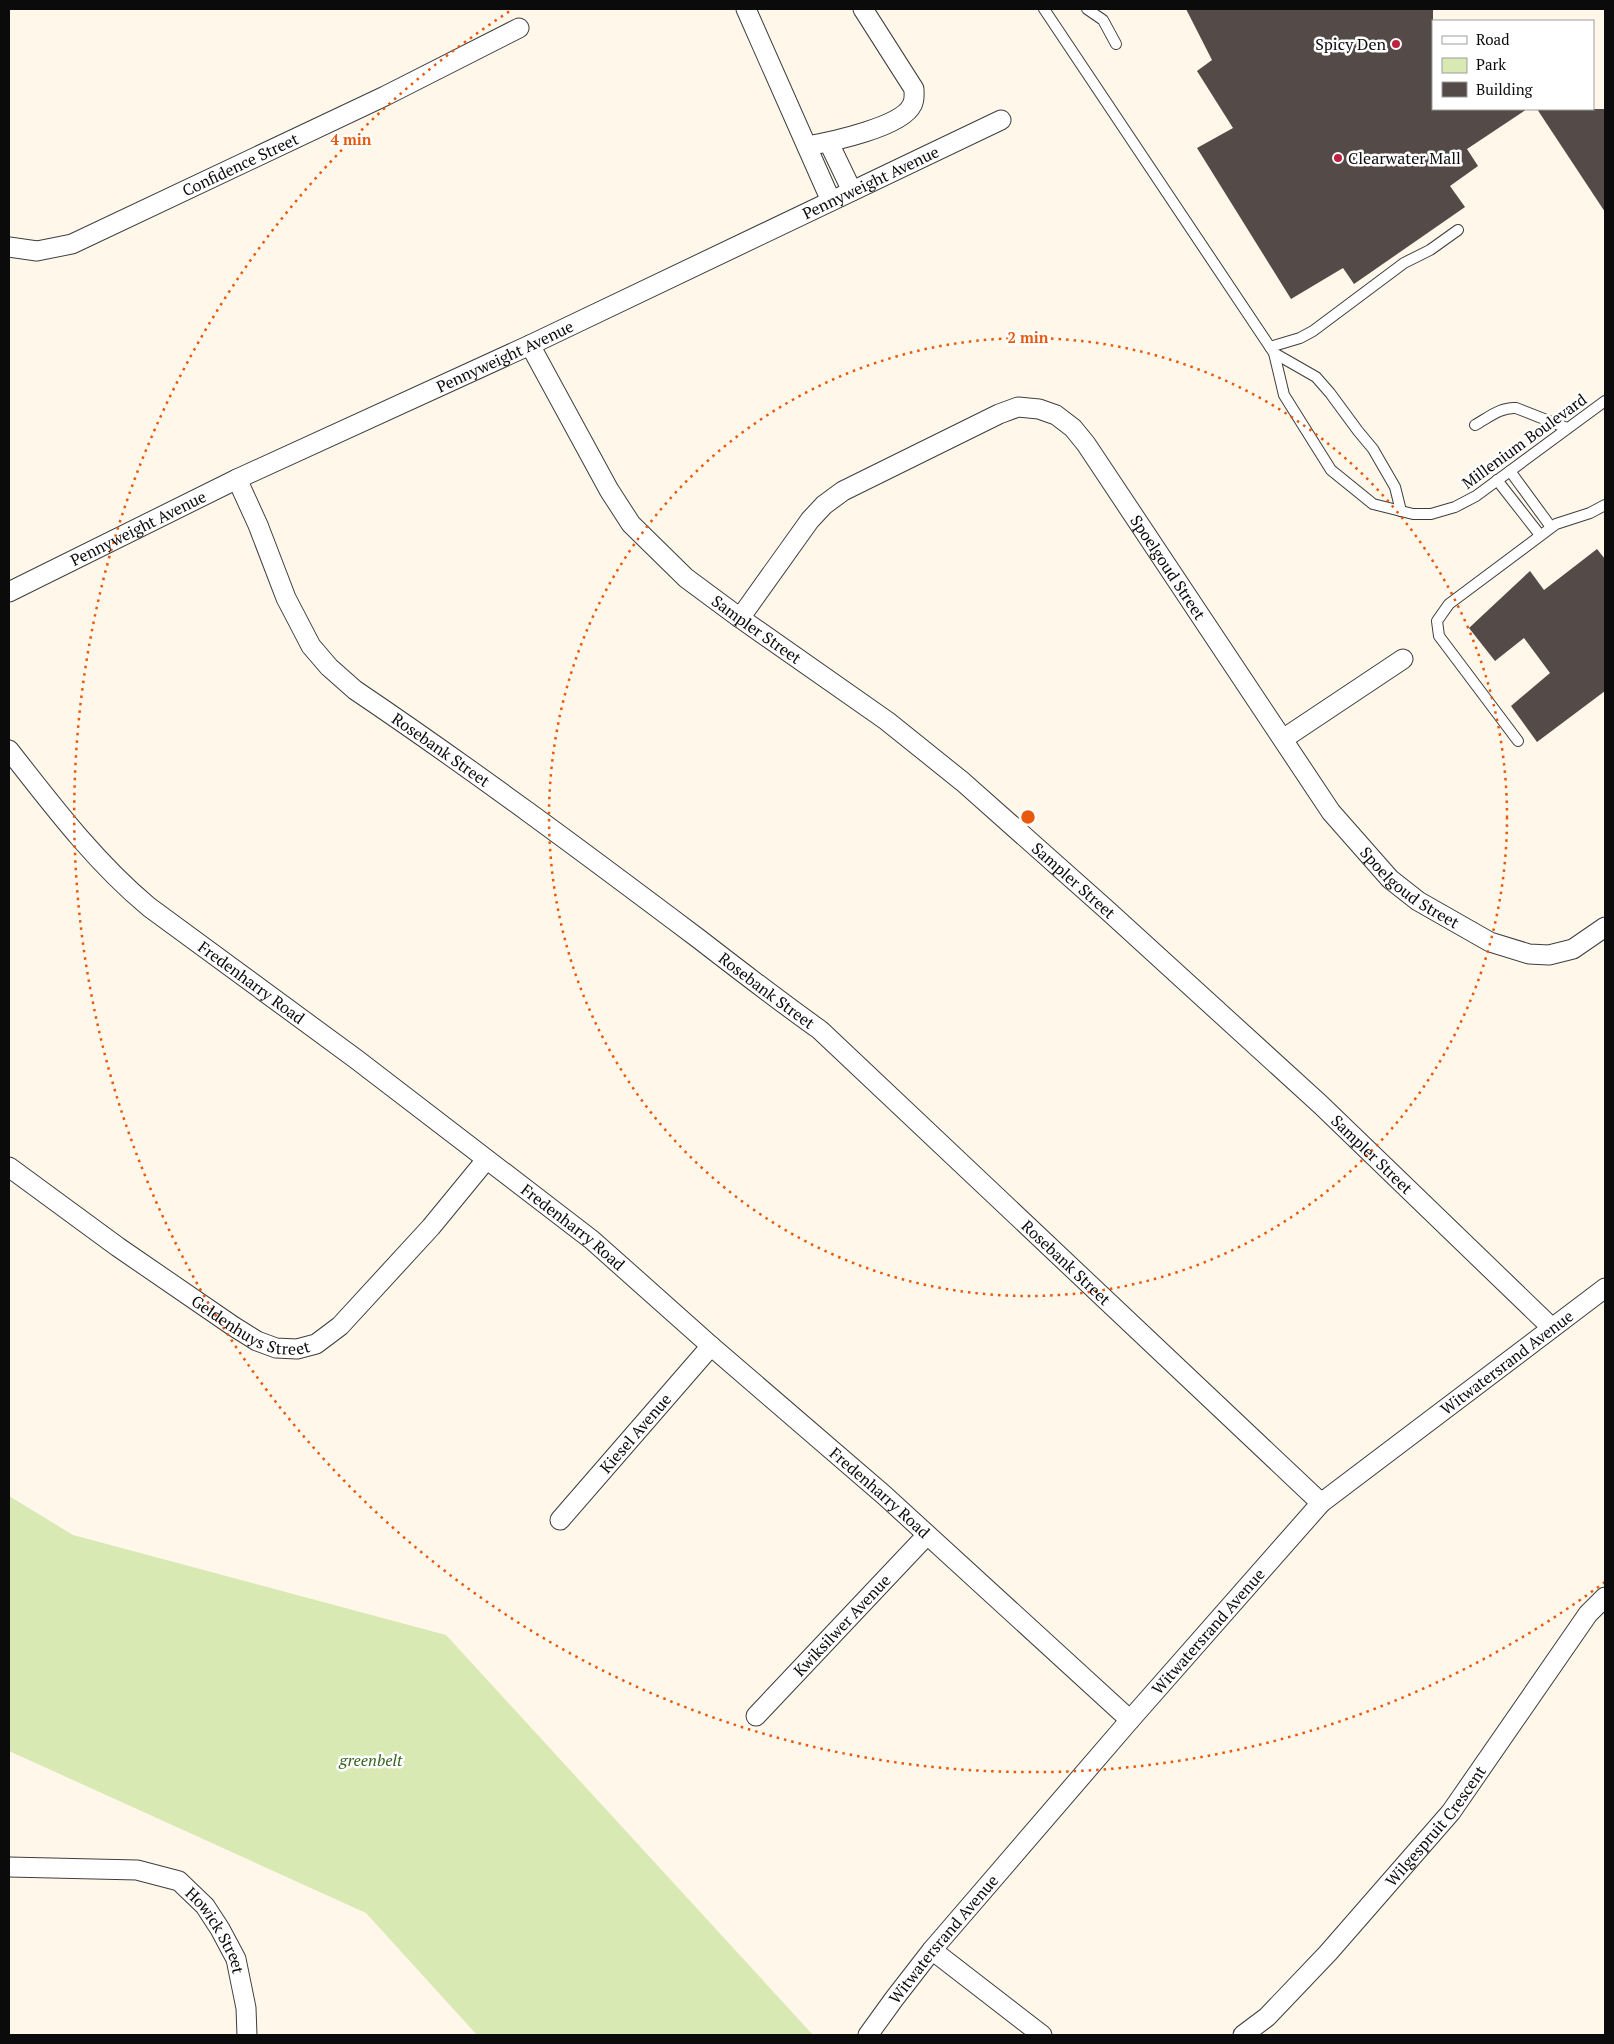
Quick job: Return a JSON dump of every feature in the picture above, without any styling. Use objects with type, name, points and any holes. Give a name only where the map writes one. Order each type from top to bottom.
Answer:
[{"type":"street","points":[[746,9],[831,202]]},
{"type":"street","points":[[807,146],[867,132],[898,118],[912,106],[915,98],[914,90],[863,9]]},
{"type":"street","name":"Confidence Street","points":[[9,247],[37,251],[72,244],[385,96],[518,28]]},
{"type":"street","name":"Pennyweight Avenue","points":[[9,592],[237,479],[530,345],[1001,120]]},
{"type":"street","points":[[829,142],[852,191]]},
{"type":"street","name":"Sampler Street","points":[[530,345],[609,490],[631,524],[686,578],[887,721],[963,782],[1321,1105],[1552,1328]]},
{"type":"street","name":"Spoelgoud Street","points":[[740,618],[810,520],[824,505],[843,491],[999,414],[1018,407],[1039,409],[1056,415],[1073,428],[1086,444],[1331,812],[1390,879],[1418,901],[1490,942],[1529,954],[1548,954],[1573,949],[1605,927]]},
{"type":"street","name":"Rosebank Street","points":[[237,479],[258,525],[286,598],[310,646],[329,667],[355,690],[553,831],[701,940],[761,988],[820,1030],[1321,1503]]},
{"type":"street","points":[[1283,738],[1403,659]]},
{"type":"street","name":"Fredenharry Road","points":[[9,750],[54,809],[119,881],[149,907],[356,1059],[592,1240],[711,1346],[884,1495],[1130,1720]]},
{"type":"street","name":"Geldenhuys Street","points":[[9,1167],[118,1247],[233,1326],[257,1341],[276,1348],[297,1349],[316,1344],[340,1326],[431,1227],[486,1160]]},
{"type":"street","name":"Witwatersrand Avenue","points":[[868,2035],[932,1950],[1130,1720],[1321,1503],[1605,1288]]},
{"type":"street","name":"Kiesel Avenue","points":[[560,1520],[711,1346]]},
{"type":"street","name":"Kwiksilwer Avenue","points":[[756,1716],[927,1535]]},
{"type":"street","name":"Wilgespruit Crescent","points":[[1243,2035],[1267,2017],[1328,1953],[1451,1812],[1588,1614],[1605,1597]]},
{"type":"street","name":"Howick Street","points":[[9,1867],[137,1870],[178,1881],[205,1906],[220,1928],[236,1959],[246,2008],[248,2035]]},
{"type":"street","points":[[932,1950],[1042,2035]]},
{"type":"lane","points":[[1044,9],[1272,350],[1316,377],[1374,449],[1395,487],[1401,511]]},
{"type":"lane","points":[[1087,9],[1103,20],[1116,44]]},
{"type":"lane","points":[[1272,350],[1313,331],[1404,264],[1430,250],[1458,230]]},
{"type":"lane","name":"Millenium Boulevard","points":[[1272,350],[1284,395],[1331,470],[1373,504],[1413,514],[1431,514],[1455,507],[1476,496],[1605,401]]},
{"type":"lane","points":[[1475,425],[1497,412],[1507,408],[1516,408],[1567,428]]},
{"type":"lane","points":[[1510,471],[1551,527]]},
{"type":"lane","points":[[1497,480],[1540,535]]},
{"type":"lane","points":[[1518,741],[1439,636],[1437,622],[1449,604],[1551,527],[1605,507]]},
{"type":"green space","name":"greenbelt","points":[[9,1496],[73,1535],[446,1635],[813,2035],[477,2035],[366,1913],[9,1751]]},
{"type":"building","name":"Clearwater Mall","points":[[1186,9],[1433,9],[1432,110],[1526,110],[1467,149],[1478,166],[1450,186],[1465,207],[1354,284],[1343,268],[1291,299],[1197,148],[1233,128],[1197,71],[1212,60]]},
{"type":"building","points":[[1605,109],[1605,212],[1538,110]]},
{"type":"building","points":[[1597,549],[1605,559],[1605,691],[1537,742],[1511,706],[1550,673],[1524,638],[1495,661],[1469,628],[1530,571],[1544,590]]},
{"type":"place","name":"Spicy Den","points":[[1396,44]]},
{"type":"place","name":"Clearwater Mall","points":[[1338,158]]}]
